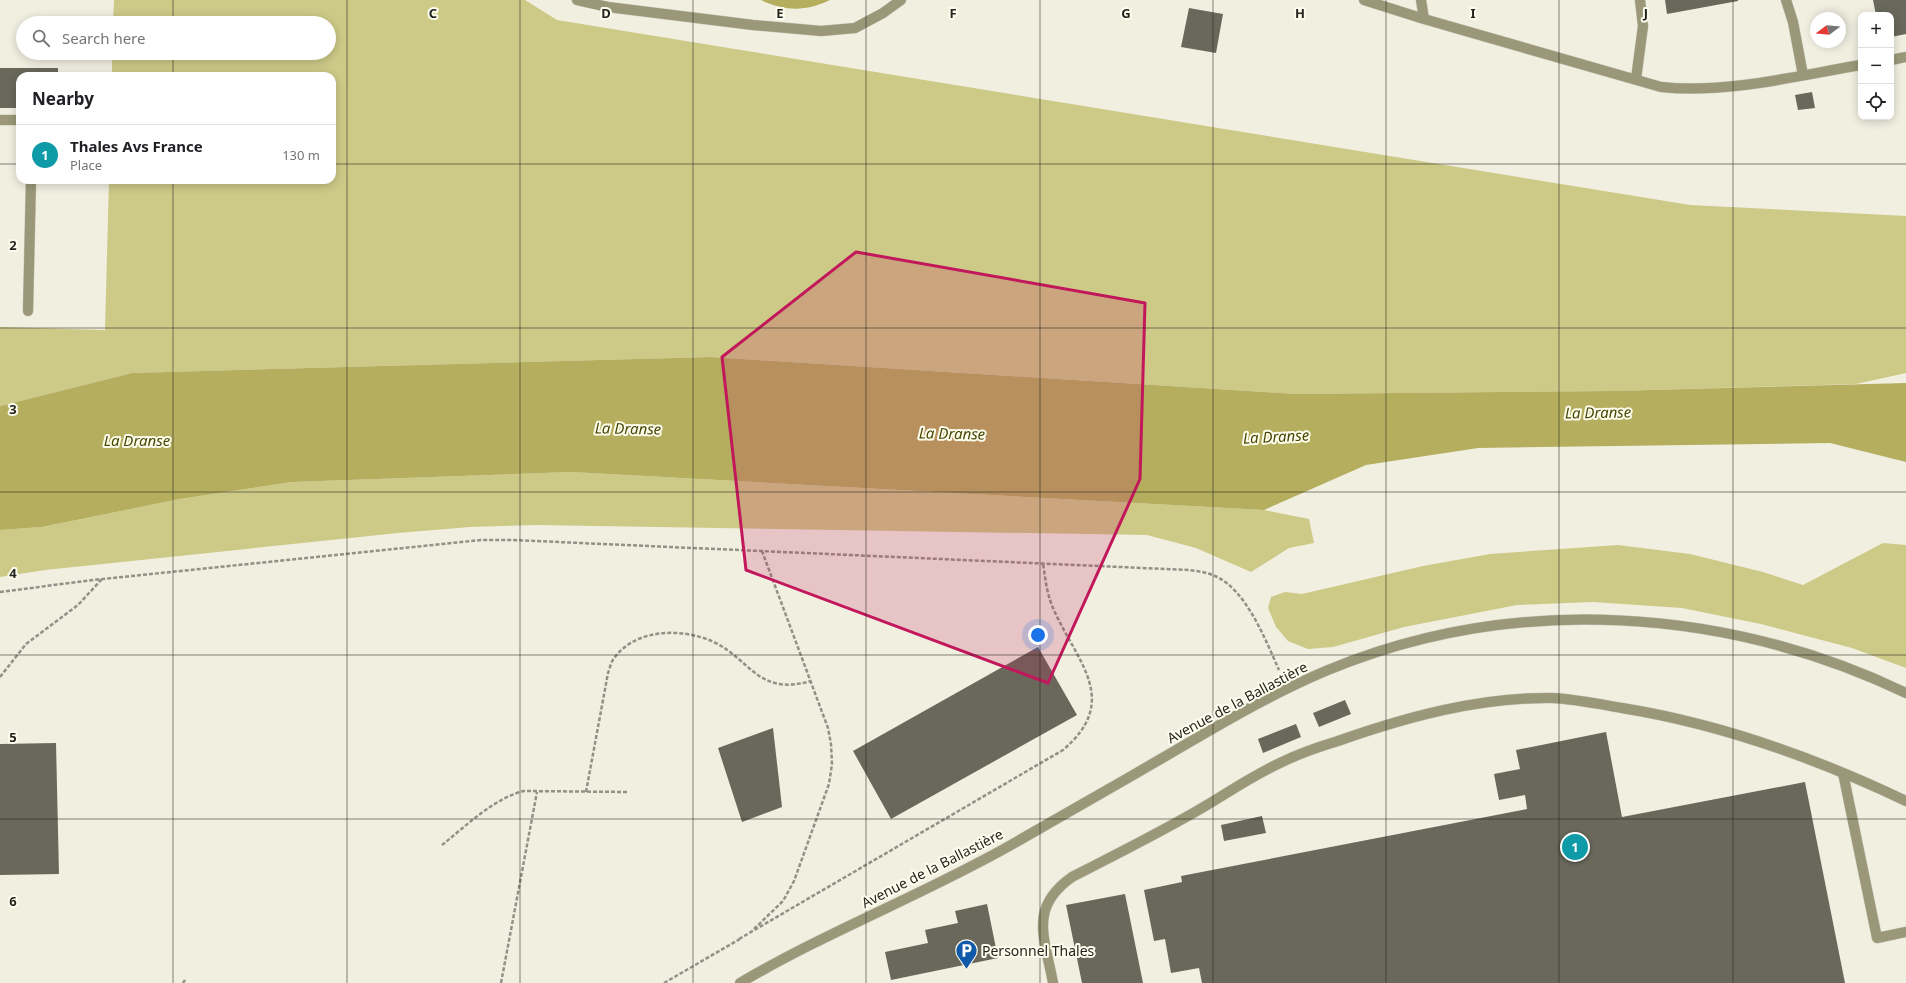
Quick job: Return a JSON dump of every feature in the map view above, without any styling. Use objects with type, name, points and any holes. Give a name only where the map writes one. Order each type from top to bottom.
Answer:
[{"type":"street","points":[[577,0],[608,8],[753,25],[821,31],[855,28],[883,13],[901,0]]},
{"type":"street","points":[[1364,0],[1424,19],[1660,87],[1684,90],[1731,87],[1858,66]]},
{"type":"street","points":[[1420,0],[1424,19]]},
{"type":"street","points":[[1636,79],[1643,26],[1640,0]]},
{"type":"street","points":[[1786,0],[1793,22]]},
{"type":"street","points":[[1789,0],[1803,75]]},
{"type":"street","points":[[1894,59],[1906,57]]},
{"type":"street","points":[[0,120],[16,120]]},
{"type":"street","points":[[28,311],[31,184]]},
{"type":"street","name":"Avenue de la Ballastière","points":[[740,983],[855,922],[961,873],[1286,688],[1372,654],[1423,639],[1506,624],[1551,620],[1597,619],[1643,621],[1689,626],[1771,643],[1822,658],[1858,671],[1906,693]]},
{"type":"street","points":[[1053,983],[1045,940],[1043,914],[1048,902],[1063,884],[1072,877],[1196,812],[1281,762],[1369,730],[1400,721],[1496,700],[1552,698],[1572,700],[1643,711],[1723,730],[1772,746],[1843,773],[1906,801]]},
{"type":"street","points":[[1843,773],[1877,938],[1906,932]]},
{"type":"path","points":[[0,592],[102,579],[481,540],[545,540],[576,543],[1188,570],[1215,576],[1238,594],[1268,646],[1286,688]]},
{"type":"path","points":[[739,939],[755,928],[771,913],[782,901],[790,888],[829,784],[832,764],[828,728],[762,551]]},
{"type":"path","points":[[664,983],[1063,750],[1081,732],[1091,711],[1093,698],[1091,686],[1087,673],[1052,605],[1042,563]]},
{"type":"path","points":[[0,677],[26,644],[78,605],[102,579]]},
{"type":"path","points":[[586,792],[608,674],[614,658],[624,647],[638,638],[667,633],[703,639],[715,643],[758,676],[774,683],[801,684],[811,681]]},
{"type":"path","points":[[442,845],[501,800],[513,794],[524,791],[628,792]]},
{"type":"path","points":[[501,983],[537,792]]},
{"type":"highlighted area","points":[[856,252],[1145,303],[1140,479],[1048,683],[746,570],[722,357]]},
{"type":"shaded area","points":[[114,0],[525,0],[557,20],[1690,205],[1906,216],[1906,373],[1856,384],[1613,391],[1296,394],[710,357],[132,373],[0,406],[0,327],[105,330],[109,184],[336,184],[336,72],[112,72],[112,60],[336,60],[336,16],[113,16]]},
{"type":"shaded area","points":[[571,472],[1264,510],[1309,519],[1314,543],[1289,548],[1251,572],[1196,548],[1147,535],[536,525],[470,527],[398,533],[45,570],[0,577],[0,530],[42,527],[180,499],[292,482]]},
{"type":"shaded area","points":[[1883,543],[1906,545],[1906,668],[1852,648],[1761,624],[1682,608],[1593,602],[1517,605],[1404,627],[1333,647],[1308,649],[1288,641],[1276,627],[1268,608],[1271,597],[1285,592],[1302,594],[1423,566],[1490,554],[1618,545],[1690,554],[1763,572],[1803,585]]},
{"type":"water","points":[[761,0],[830,0],[812,7],[795,9],[770,4]]},
{"type":"water","name":"La Dranse","points":[[710,357],[1296,394],[1613,391],[1906,383],[1906,462],[1830,443],[1478,448],[1366,465],[1264,510],[571,472],[292,482],[180,499],[42,527],[0,530],[0,406],[132,373]]},
{"type":"building","points":[[1665,0],[1738,0],[1738,1],[1667,14]]},
{"type":"building","points":[[1873,0],[1906,0],[1906,34],[1894,36],[1894,12],[1875,12]]},
{"type":"building","points":[[1189,8],[1223,14],[1216,53],[1181,47]]},
{"type":"building","points":[[0,68],[58,68],[58,72],[16,72],[16,108],[0,108]]},
{"type":"building","points":[[1812,92],[1815,108],[1798,110],[1795,95]]},
{"type":"building","points":[[1038,647],[1077,715],[891,819],[853,751]]},
{"type":"building","points":[[1345,700],[1351,714],[1319,727],[1313,713]]},
{"type":"building","points":[[1296,724],[1301,737],[1263,753],[1258,739]]},
{"type":"building","points":[[773,728],[782,807],[742,822],[718,748]]},
{"type":"building","points":[[1606,732],[1622,817],[1805,782],[1845,983],[1202,983],[1199,968],[1171,973],[1165,939],[1154,941],[1144,890],[1182,882],[1181,876],[1527,809],[1525,795],[1499,800],[1494,774],[1520,769],[1516,750]]},
{"type":"building","points":[[56,743],[59,874],[0,875],[0,744]]},
{"type":"building","points":[[1262,816],[1266,833],[1224,841],[1221,825]]},
{"type":"building","points":[[1125,894],[1143,983],[1082,983],[1066,905]]},
{"type":"building","points":[[987,904],[998,958],[891,980],[885,952],[928,943],[925,930],[958,923],[955,911]]},
{"type":"place","name":"Thales Avs France","points":[[1575,847]]},
{"type":"place","name":"Personnel Thales","points":[[966,970]]}]
